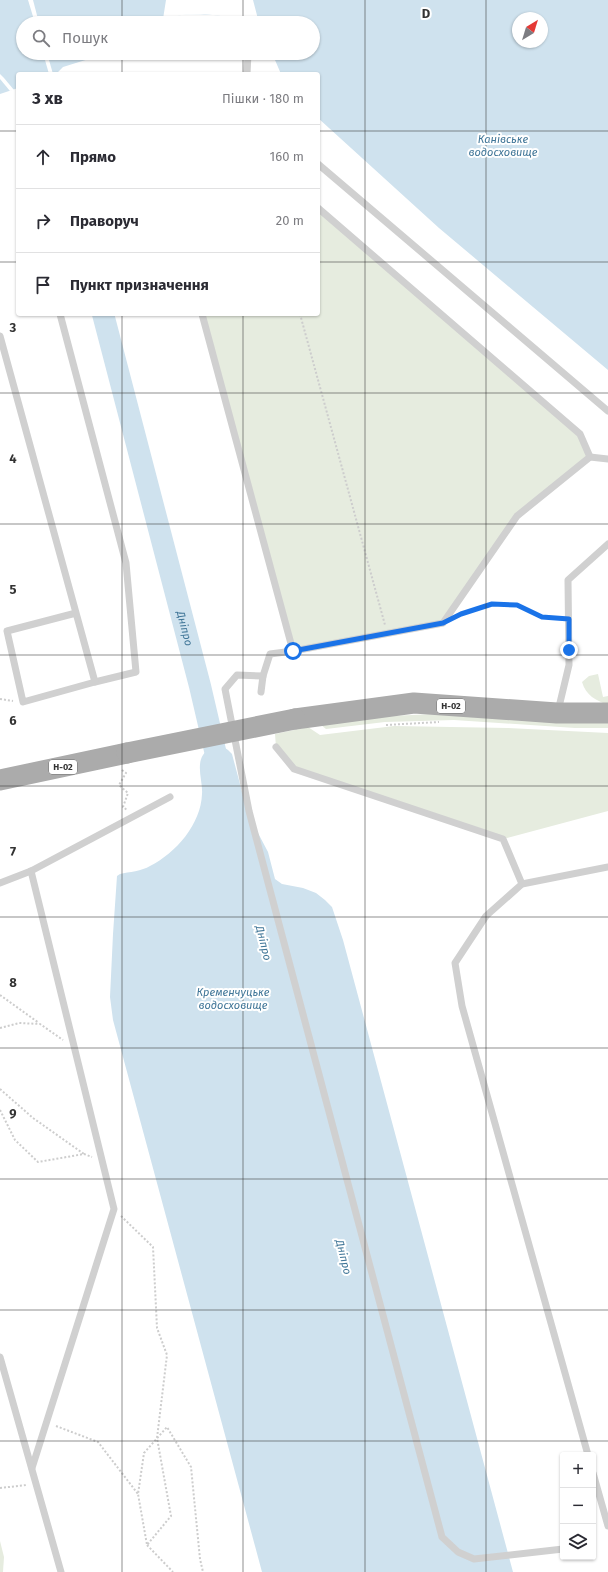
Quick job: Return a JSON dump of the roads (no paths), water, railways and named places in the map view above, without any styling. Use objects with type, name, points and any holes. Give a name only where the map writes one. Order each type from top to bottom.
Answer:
[{"type":"main road","name":"Н-02","points":[[0,780],[123,760],[295,719],[414,703],[557,713],[608,713]]},
{"type":"lane","points":[[247,72],[248,60]]},
{"type":"lane","points":[[320,166],[608,411]]},
{"type":"lane","points":[[320,210],[580,434],[590,458]]},
{"type":"lane","points":[[61,316],[126,563],[136,672],[23,702],[8,631],[76,613]]},
{"type":"lane","points":[[203,316],[293,651]]},
{"type":"lane","points":[[0,336],[95,682]]},
{"type":"lane","points":[[261,692],[263,676],[270,654],[443,623],[517,516],[590,458],[608,459]]},
{"type":"lane","points":[[557,713],[569,665],[568,580],[608,544]]},
{"type":"lane","points":[[263,676],[237,675],[225,690],[249,811],[442,1536],[458,1552],[474,1559],[560,1549]]},
{"type":"lane","points":[[276,747],[294,769],[503,839],[522,884]]},
{"type":"lane","points":[[0,883],[31,871],[170,797]]},
{"type":"lane","points":[[587,1452],[462,1006],[455,962],[486,916],[522,884],[608,867]]},
{"type":"lane","points":[[31,871],[114,1209],[32,1468]]},
{"type":"lane","points":[[0,1356],[62,1572]]},
{"type":"lane","points":[[596,1482],[606,1514],[608,1526]]},
{"type":"water","name":"Канівське водосховище","points":[[0,0],[608,0],[608,370],[439,228],[320,120],[320,72],[280,72],[275,60],[320,60],[320,16],[221,16],[192,14],[176,16],[16,16],[16,60],[86,60],[63,67],[58,72],[16,72],[16,89],[0,94]]},
{"type":"water","name":"Кременчуцьке водосховище","points":[[222,746],[232,754],[248,814],[268,852],[275,879],[282,884],[303,888],[316,893],[332,907],[343,940],[513,1572],[262,1572],[113,1020],[110,997],[117,876],[147,868],[160,860],[178,845],[192,827],[201,805],[201,759],[207,751]]},
{"type":"waterway","name":"Дніпро","points":[[104,316],[200,686],[221,776]]}]
